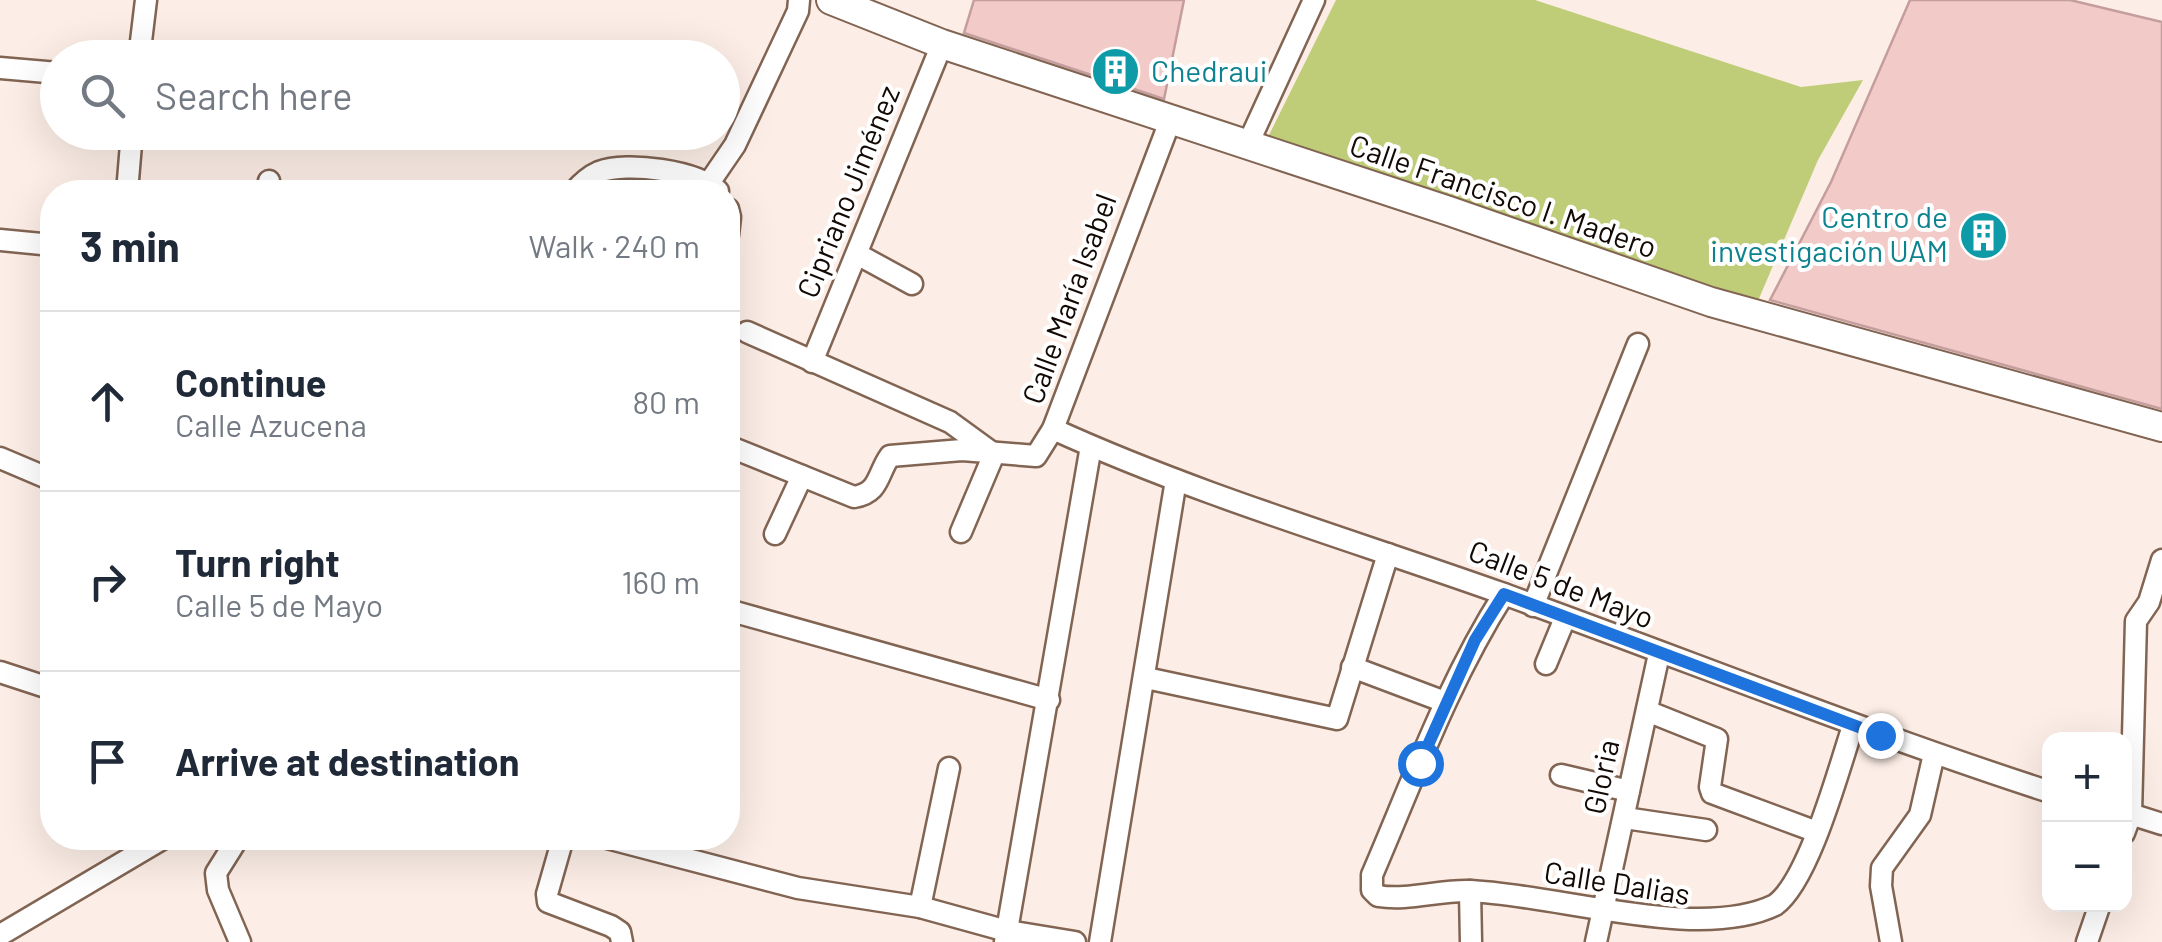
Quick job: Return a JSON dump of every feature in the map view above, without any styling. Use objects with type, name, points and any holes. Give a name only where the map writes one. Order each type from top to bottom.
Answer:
[{"type":"main road","name":"Calle Francisco I. Madero","points":[[831,0],[942,44],[1711,302],[2162,427]]},
{"type":"street","points":[[142,40],[146,0]]},
{"type":"street","points":[[740,134],[800,0]]},
{"type":"street","points":[[1247,146],[1314,0]]},
{"type":"street","name":"Cipriano Jiménez","points":[[812,362],[942,44]]},
{"type":"street","points":[[0,68],[40,71]]},
{"type":"street","name":"Calle María Isabel","points":[[994,454],[1036,456],[1054,429],[1170,120]]},
{"type":"street","points":[[128,180],[130,150]]},
{"type":"street","points":[[718,180],[733,150]]},
{"type":"street","points":[[590,180],[600,172],[634,168],[686,174],[698,180]]},
{"type":"street","points":[[0,240],[40,244]]},
{"type":"street","points":[[857,254],[912,284]]},
{"type":"street","points":[[747,332],[950,422],[994,454]]},
{"type":"street","points":[[1534,606],[1638,344]]},
{"type":"street","name":"Calle 5 de Mayo","points":[[1054,429],[1176,480],[1504,594],[1853,726],[2042,789]]},
{"type":"street","points":[[1006,937],[1091,446]]},
{"type":"street","points":[[740,451],[854,497],[866,495],[876,487],[890,456],[962,450],[994,454]]},
{"type":"street","points":[[961,532],[994,454]]},
{"type":"street","points":[[0,458],[40,475]]},
{"type":"street","points":[[775,534],[802,476]]},
{"type":"street","points":[[1100,942],[1176,480]]},
{"type":"street","points":[[1146,678],[1337,719],[1388,554]]},
{"type":"street","points":[[2131,732],[2136,621],[2156,605],[2162,560]]},
{"type":"street","points":[[1352,668],[1445,702],[1475,640],[1504,594]]},
{"type":"street","points":[[740,613],[1049,700]]},
{"type":"street","points":[[1546,664],[1565,618]]},
{"type":"street","name":"Gloria","points":[[1596,942],[1658,654]]},
{"type":"street","points":[[0,672],[40,685]]},
{"type":"street","name":"Calle Dalias","points":[[1445,702],[1372,876],[1372,890],[1378,896],[1470,891],[1662,924],[1707,927],[1750,918],[1777,904],[1793,885],[1817,832],[1853,726]]},
{"type":"street","points":[[1648,711],[1716,738],[1712,793],[1817,832]]},
{"type":"street","points":[[1892,942],[1881,886],[1882,868],[1920,815],[1934,754]]},
{"type":"street","points":[[920,907],[948,768]]},
{"type":"street","points":[[1561,775],[1630,791]]},
{"type":"street","points":[[1624,818],[1706,830]]},
{"type":"street","points":[[2132,821],[2162,824]]},
{"type":"street","points":[[0,934],[144,850]]},
{"type":"street","points":[[230,850],[216,873],[218,890],[240,942]]},
{"type":"street","points":[[560,850],[548,902],[611,926],[620,932],[622,942]]},
{"type":"street","points":[[653,850],[798,888],[920,907],[1006,937],[1075,942]]},
{"type":"street","points":[[1470,891],[1472,942]]},
{"type":"street","points":[[2087,942],[2097,912]]},
{"type":"green space","points":[[1336,0],[1535,0],[1801,87],[1863,80],[1818,160],[1752,315],[1267,139]]},
{"type":"building","name":"Chedraui","points":[[974,0],[1184,0],[1164,99],[964,33]]},
{"type":"building","name":"Centro de investigación UAM","points":[[1910,0],[2070,0],[2162,22],[2162,409],[1770,300],[1831,182]]},
{"type":"place","name":"Chedraui","points":[[1116,72]]},
{"type":"place","name":"Centro de investigación UAM","points":[[1983,235]]},
{"type":"route","points":[[1420,763],[1475,640],[1504,594],[1880,735]]}]
